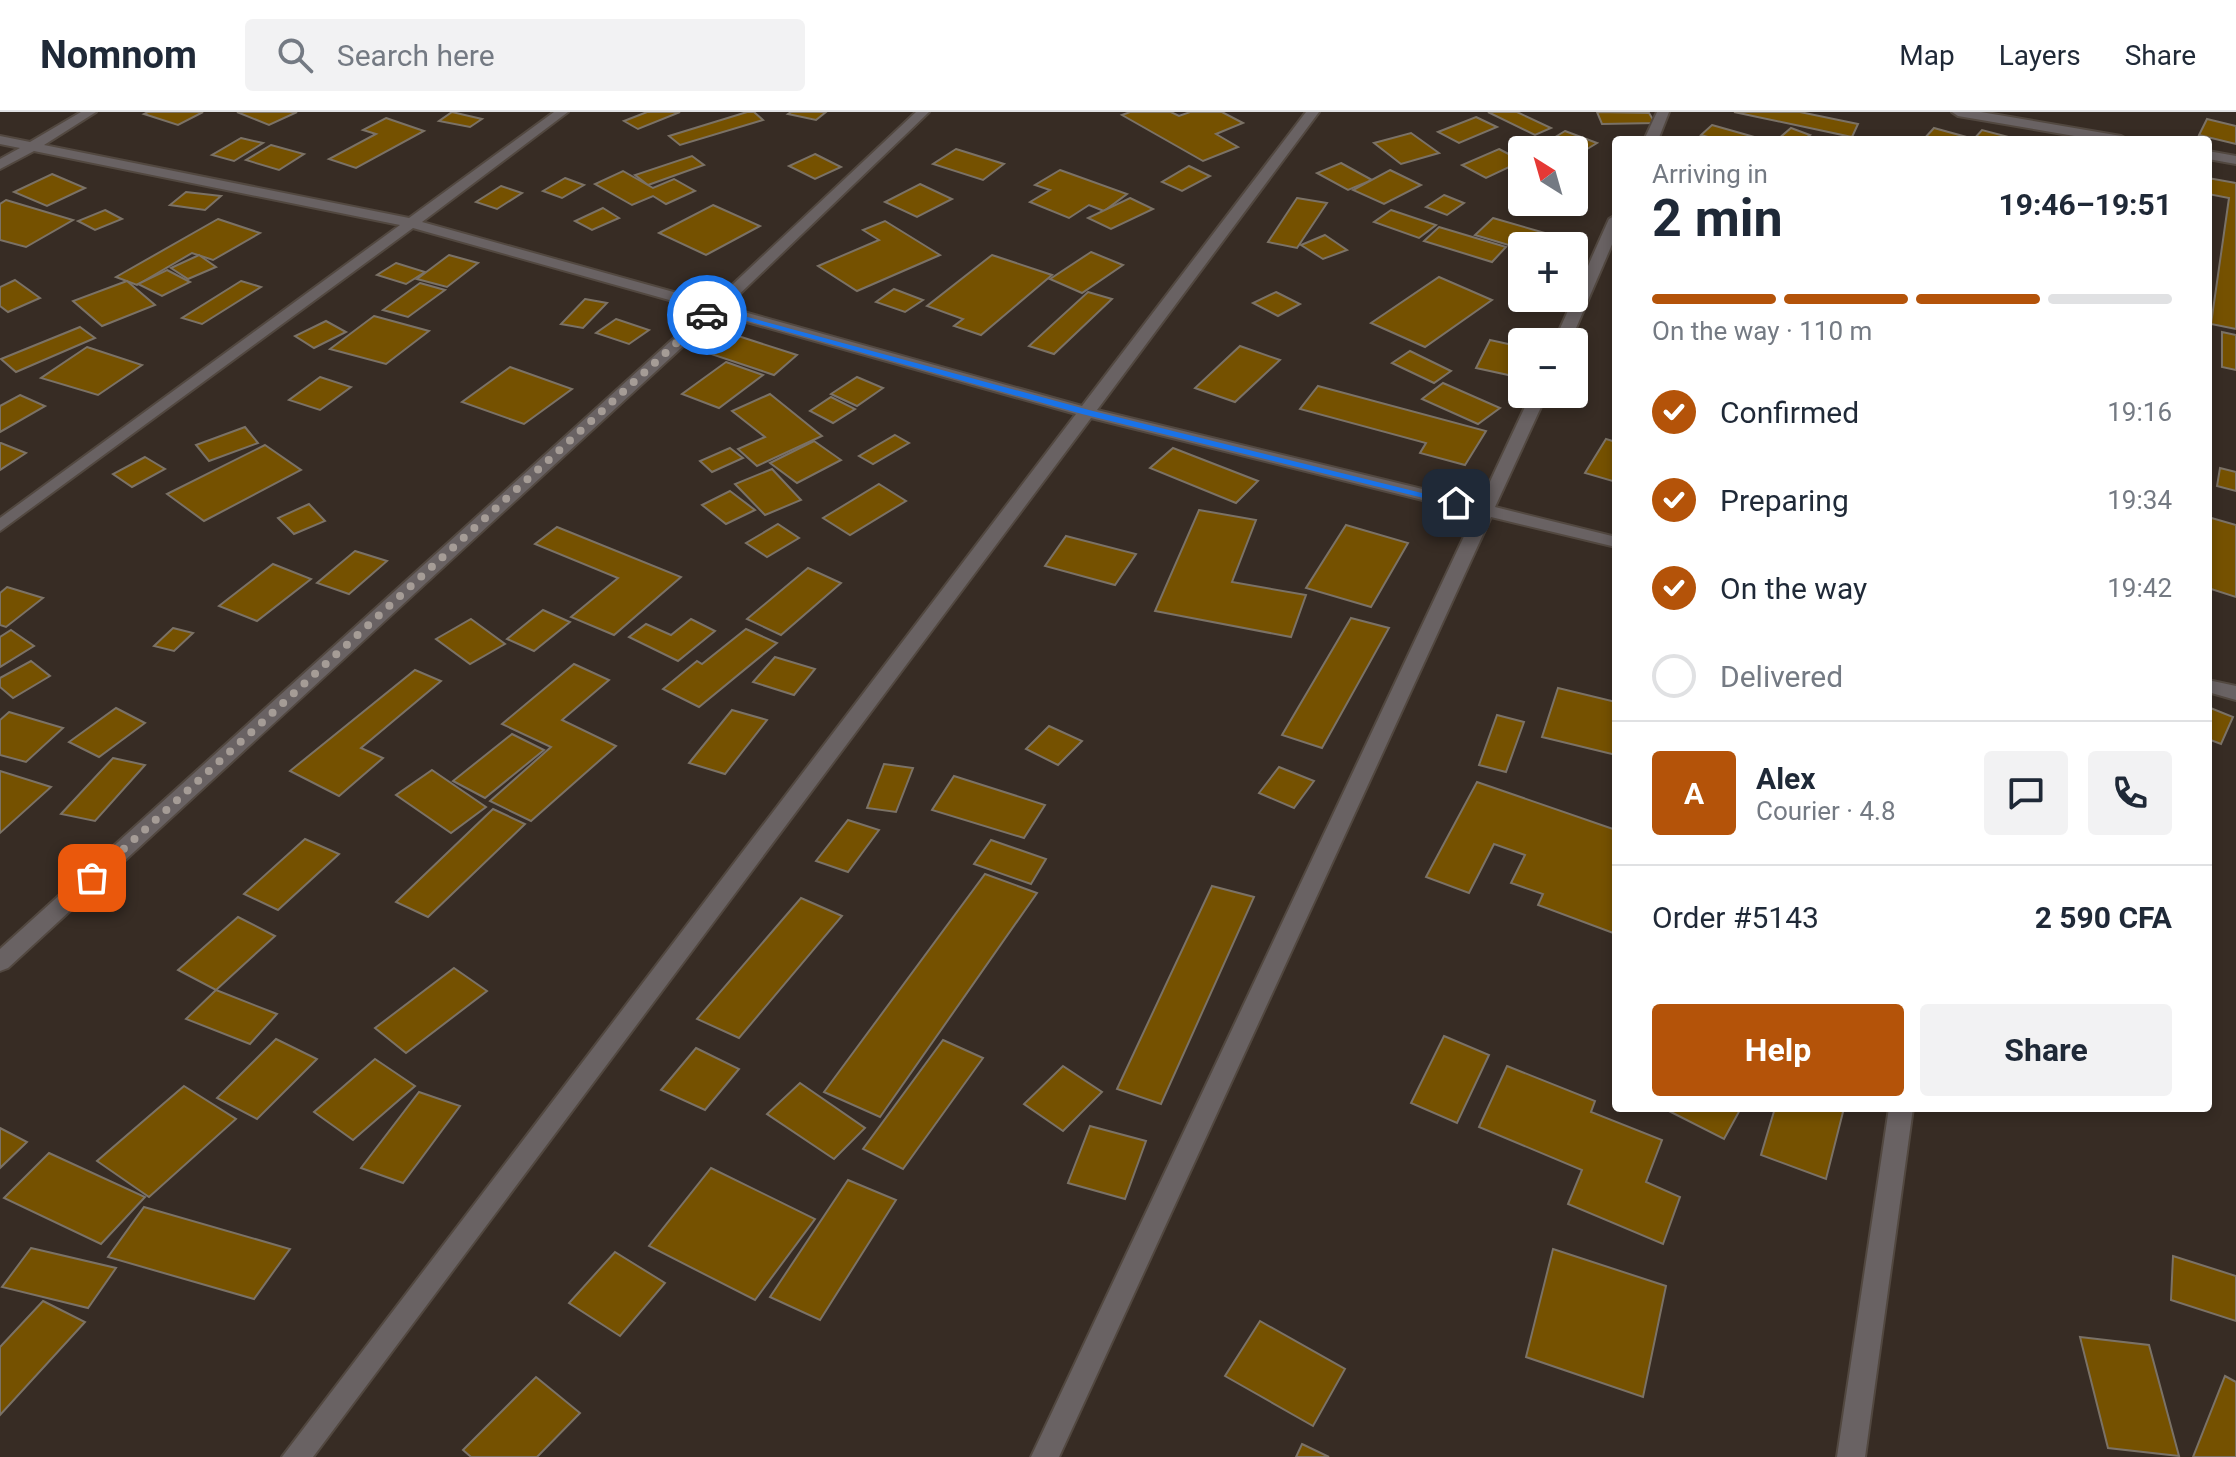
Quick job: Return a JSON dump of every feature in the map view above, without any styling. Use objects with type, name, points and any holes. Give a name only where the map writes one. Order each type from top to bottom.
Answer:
[{"type":"street","points":[[0,165],[90,112]]},
{"type":"street","points":[[0,526],[562,112]]},
{"type":"street","points":[[0,962],[715,309],[923,112]]},
{"type":"street","points":[[296,1457],[1313,112]]},
{"type":"street","points":[[1653,136],[1663,112]]},
{"type":"street","points":[[1958,112],[2062,135],[2065,112]]},
{"type":"street","points":[[0,140],[411,223],[1086,412],[1612,541]]},
{"type":"street","points":[[2212,156],[2236,160]]},
{"type":"street","points":[[1568,328],[1612,228]]},
{"type":"street","points":[[1045,1457],[1533,408]]},
{"type":"street","points":[[2212,687],[2236,693]]},
{"type":"street","points":[[1851,1457],[1900,1112]]},
{"type":"building","points":[[203,112],[178,125],[144,114]]},
{"type":"building","points":[[237,112],[297,112],[269,125]]},
{"type":"building","points":[[452,112],[482,119],[470,127],[439,121]]},
{"type":"building","points":[[647,112],[680,112],[638,129],[624,121]]},
{"type":"building","points":[[754,112],[763,120],[680,145],[669,136]]},
{"type":"building","points":[[826,112],[816,120],[788,114]]},
{"type":"building","points":[[1130,112],[1171,112],[1179,116],[1190,112],[1222,112],[1243,123],[1216,134],[1238,147],[1203,161],[1122,115]]},
{"type":"building","points":[[1488,112],[1517,112],[1551,128],[1535,135]]},
{"type":"building","points":[[1597,112],[1649,113],[1655,123],[1602,124]]},
{"type":"building","points":[[1734,112],[1800,112],[1858,124],[1852,136]]},
{"type":"building","points":[[1476,117],[1497,127],[1459,143],[1438,132]]},
{"type":"building","points":[[386,118],[424,131],[356,168],[329,159],[376,134],[363,130]]},
{"type":"building","points":[[2207,119],[2236,126],[2236,144],[2212,136],[2199,135]]},
{"type":"building","points":[[1712,125],[1751,136],[1704,136],[1701,135]]},
{"type":"building","points":[[1791,128],[1810,135],[1809,136],[1782,136]]},
{"type":"building","points":[[1934,128],[1963,136],[1927,136]]},
{"type":"building","points":[[1982,130],[2005,136],[1977,136]]},
{"type":"building","points":[[1565,131],[1578,136],[1557,136]]},
{"type":"building","points":[[1411,133],[1439,153],[1401,164],[1374,143]]},
{"type":"building","points":[[241,138],[263,143],[234,161],[212,155]]},
{"type":"building","points":[[271,145],[304,154],[279,170],[246,160]]},
{"type":"building","points":[[956,149],[1004,164],[983,180],[933,164]]},
{"type":"building","points":[[1499,149],[1508,154],[1508,168],[1486,178],[1462,165]]},
{"type":"building","points":[[815,154],[841,167],[815,179],[789,166]]},
{"type":"building","points":[[692,156],[704,165],[648,185],[635,175]]},
{"type":"building","points":[[1341,163],[1372,180],[1348,190],[1317,173]]},
{"type":"building","points":[[1189,166],[1210,176],[1182,191],[1162,182]]},
{"type":"building","points":[[1060,170],[1127,194],[1104,211],[1089,205],[1069,218],[1030,202],[1050,190],[1035,185]]},
{"type":"building","points":[[1390,170],[1421,185],[1384,204],[1353,190]]},
{"type":"building","points":[[623,171],[653,188],[674,179],[695,191],[666,204],[653,196],[632,205],[595,184]]},
{"type":"building","points":[[52,174],[85,188],[47,206],[14,192]]},
{"type":"building","points":[[565,178],[584,185],[562,198],[543,191]]},
{"type":"building","points":[[2212,179],[2236,183],[2236,329],[2212,324],[2229,198],[2212,195]]},
{"type":"building","points":[[920,184],[952,199],[917,217],[885,202]]},
{"type":"building","points":[[501,186],[522,193],[497,209],[476,202]]},
{"type":"building","points":[[186,192],[221,196],[205,210],[170,205]]},
{"type":"building","points":[[1444,195],[1464,203],[1447,215],[1426,207]]},
{"type":"building","points":[[1130,198],[1153,209],[1111,229],[1088,218]]},
{"type":"building","points":[[1297,198],[1327,203],[1297,248],[1268,242]]},
{"type":"building","points":[[6,200],[73,220],[26,247],[0,240],[0,204]]},
{"type":"building","points":[[713,205],[760,226],[706,255],[659,233]]},
{"type":"building","points":[[603,208],[619,218],[592,230],[575,221]]},
{"type":"building","points":[[105,210],[122,219],[95,230],[78,221]]},
{"type":"building","points":[[1391,210],[1436,225],[1419,238],[1374,222]]},
{"type":"building","points":[[1493,218],[1542,232],[1508,232],[1508,245],[1475,235]]},
{"type":"building","points":[[218,219],[260,233],[213,260],[192,253],[137,285],[116,277]]},
{"type":"building","points":[[885,221],[940,255],[857,291],[818,266],[879,240],[863,230]]},
{"type":"building","points":[[1439,227],[1506,247],[1492,262],[1424,241]]},
{"type":"building","points":[[1325,235],[1347,250],[1323,259],[1301,245]]},
{"type":"building","points":[[1091,252],[1123,265],[1082,293],[1050,279]]},
{"type":"building","points":[[199,255],[216,267],[188,279],[171,268]]},
{"type":"building","points":[[449,255],[478,263],[447,287],[417,279]]},
{"type":"building","points":[[992,255],[1052,275],[981,335],[954,326],[963,319],[927,306]]},
{"type":"building","points":[[396,263],[425,272],[406,284],[377,275]]},
{"type":"building","points":[[167,270],[190,282],[162,296],[138,284]]},
{"type":"building","points":[[1439,277],[1492,300],[1425,347],[1371,323]]},
{"type":"building","points":[[15,280],[40,298],[8,312],[0,306],[0,287]]},
{"type":"building","points":[[127,281],[155,305],[102,326],[73,301]]},
{"type":"building","points":[[241,281],[261,287],[202,324],[182,318]]},
{"type":"building","points":[[420,283],[445,290],[408,317],[383,310]]},
{"type":"building","points":[[894,289],[923,300],[905,312],[876,302]]},
{"type":"building","points":[[1088,292],[1112,299],[1054,354],[1029,346]]},
{"type":"building","points":[[1276,292],[1300,304],[1278,316],[1253,303]]},
{"type":"building","points":[[585,299],[607,303],[583,328],[561,324]]},
{"type":"building","points":[[374,316],[429,331],[386,364],[330,349]]},
{"type":"building","points":[[616,319],[649,330],[629,344],[596,333]]},
{"type":"building","points":[[326,321],[346,332],[314,348],[295,336]]},
{"type":"building","points":[[80,327],[95,338],[16,372],[1,359]]},
{"type":"building","points":[[2222,332],[2236,335],[2236,370],[2222,367]]},
{"type":"building","points":[[732,334],[797,355],[774,375],[708,353]]},
{"type":"building","points":[[1490,340],[1508,344],[1508,375],[1476,368]]},
{"type":"building","points":[[1240,346],[1280,360],[1235,402],[1195,388]]},
{"type":"building","points":[[87,347],[142,365],[98,395],[41,378]]},
{"type":"building","points":[[1410,351],[1451,371],[1434,383],[1392,363]]},
{"type":"building","points":[[726,362],[763,375],[719,408],[682,394]]},
{"type":"building","points":[[510,367],[572,389],[524,424],[462,402]]},
{"type":"building","points":[[320,377],[351,387],[320,410],[289,400]]},
{"type":"building","points":[[857,377],[883,388],[857,406],[831,394]]},
{"type":"building","points":[[1443,383],[1500,408],[1478,424],[1422,399]]},
{"type":"building","points":[[1318,386],[1486,431],[1465,465],[1420,453],[1426,443],[1300,409]]},
{"type":"building","points":[[770,394],[822,436],[757,466],[738,449],[765,437],[732,411]]},
{"type":"building","points":[[20,395],[45,406],[0,432],[0,406]]},
{"type":"building","points":[[831,397],[855,409],[833,423],[810,411]]},
{"type":"building","points":[[245,427],[258,443],[209,461],[196,445]]},
{"type":"building","points":[[895,435],[909,443],[873,464],[859,456]]},
{"type":"building","points":[[1606,439],[1612,441],[1612,481],[1585,473]]},
{"type":"building","points":[[814,441],[841,460],[797,483],[770,463]]},
{"type":"building","points":[[1,443],[26,453],[0,470]]},
{"type":"building","points":[[265,445],[301,470],[204,521],[167,494]]},
{"type":"building","points":[[730,448],[743,458],[712,472],[700,461]]},
{"type":"building","points":[[1173,448],[1258,481],[1236,503],[1150,468]]},
{"type":"building","points":[[145,457],[165,469],[132,487],[113,474]]},
{"type":"building","points":[[2220,468],[2236,472],[2236,491],[2217,486]]},
{"type":"building","points":[[772,469],[801,500],[765,515],[735,484]]},
{"type":"building","points":[[879,484],[906,501],[850,535],[823,518]]},
{"type":"building","points":[[730,491],[755,510],[726,524],[702,505]]},
{"type":"building","points":[[309,504],[325,521],[294,534],[278,518]]},
{"type":"building","points":[[1199,510],[1256,520],[1232,582],[1306,595],[1291,637],[1155,611]]},
{"type":"building","points":[[2212,518],[2236,525],[2236,597],[2212,589]]},
{"type":"building","points":[[778,524],[799,538],[767,557],[746,543]]},
{"type":"building","points":[[1346,525],[1408,543],[1371,607],[1306,588]]},
{"type":"building","points":[[557,527],[681,577],[614,635],[571,617],[618,578],[535,544]]},
{"type":"building","points":[[1066,536],[1136,554],[1115,585],[1045,566]]},
{"type":"building","points":[[355,551],[387,561],[349,594],[317,583]]},
{"type":"building","points":[[273,564],[311,579],[257,621],[219,606]]},
{"type":"building","points":[[808,568],[841,583],[781,635],[747,619]]},
{"type":"building","points":[[7,587],[43,598],[6,627],[0,625],[0,593]]},
{"type":"building","points":[[543,610],[570,622],[534,651],[507,639]]},
{"type":"building","points":[[1351,618],[1389,628],[1322,748],[1282,735]]},
{"type":"building","points":[[471,619],[505,644],[470,664],[436,639]]},
{"type":"building","points":[[691,619],[715,631],[678,661],[629,637],[646,624],[671,635]]},
{"type":"building","points":[[173,628],[193,633],[174,651],[154,646]]},
{"type":"building","points":[[746,629],[777,643],[699,707],[663,689],[697,661],[702,664]]},
{"type":"building","points":[[11,630],[34,646],[0,667],[0,637]]},
{"type":"building","points":[[775,657],[815,669],[794,695],[753,682]]},
{"type":"building","points":[[31,661],[50,676],[13,698],[0,687],[0,678]]},
{"type":"building","points":[[574,664],[609,680],[562,720],[616,746],[531,821],[490,801],[551,747],[502,724]]},
{"type":"building","points":[[415,670],[441,681],[361,748],[383,758],[339,796],[290,771]]},
{"type":"building","points":[[1558,688],[1612,701],[1612,754],[1542,737]]},
{"type":"building","points":[[116,708],[145,723],[99,757],[69,742]]},
{"type":"building","points":[[2212,709],[2233,717],[2221,744],[2212,741]]},
{"type":"building","points":[[732,710],[767,720],[725,774],[689,763]]},
{"type":"building","points":[[9,712],[63,728],[26,762],[0,755],[0,720]]},
{"type":"building","points":[[1497,715],[1524,722],[1506,772],[1479,765]]},
{"type":"building","points":[[1049,726],[1082,741],[1058,765],[1026,749]]},
{"type":"building","points":[[512,734],[544,750],[485,798],[453,781]]},
{"type":"building","points":[[113,758],[145,765],[95,821],[61,814]]},
{"type":"building","points":[[884,764],[913,768],[896,812],[867,808]]},
{"type":"building","points":[[1279,767],[1314,781],[1294,808],[1259,793]]},
{"type":"building","points":[[432,770],[486,807],[451,833],[396,795]]},
{"type":"building","points":[[0,771],[51,787],[0,833]]},
{"type":"building","points":[[954,776],[1045,805],[1024,838],[932,810]]},
{"type":"building","points":[[1477,782],[1612,829],[1612,933],[1538,905],[1543,894],[1511,883],[1525,855],[1494,844],[1469,893],[1426,877]]},
{"type":"building","points":[[493,809],[525,824],[428,917],[396,902]]},
{"type":"building","points":[[848,820],[879,830],[848,872],[816,861]]},
{"type":"building","points":[[305,839],[339,854],[278,910],[244,894]]},
{"type":"building","points":[[991,840],[1046,859],[1031,884],[974,864]]},
{"type":"building","points":[[985,874],[1037,893],[880,1117],[824,1092]]},
{"type":"building","points":[[1212,886],[1254,897],[1161,1104],[1117,1089]]},
{"type":"building","points":[[801,898],[842,916],[739,1038],[697,1019]]},
{"type":"building","points":[[238,917],[275,936],[216,990],[178,970]]},
{"type":"building","points":[[454,968],[487,991],[406,1053],[375,1028]]},
{"type":"building","points":[[216,990],[277,1014],[250,1044],[186,1019]]},
{"type":"building","points":[[1444,1036],[1489,1055],[1457,1123],[1411,1103]]},
{"type":"building","points":[[276,1039],[317,1059],[257,1119],[217,1098]]},
{"type":"building","points":[[943,1040],[983,1058],[903,1169],[863,1149]]},
{"type":"building","points":[[696,1048],[739,1069],[705,1110],[661,1090]]},
{"type":"building","points":[[375,1059],[415,1086],[353,1140],[314,1112]]},
{"type":"building","points":[[1063,1066],[1102,1092],[1063,1131],[1024,1104]]},
{"type":"building","points":[[1507,1066],[1595,1101],[1591,1112],[1662,1140],[1646,1182],[1680,1197],[1663,1244],[1568,1204],[1582,1170],[1479,1127]]},
{"type":"building","points":[[800,1083],[865,1128],[834,1159],[767,1114]]},
{"type":"building","points":[[184,1086],[236,1119],[149,1197],[97,1161]]},
{"type":"building","points":[[419,1092],[460,1106],[403,1183],[361,1168]]},
{"type":"building","points":[[1671,1112],[1739,1112],[1724,1139]]},
{"type":"building","points":[[1774,1112],[1843,1112],[1826,1179],[1761,1155]]},
{"type":"building","points":[[1090,1126],[1146,1141],[1125,1199],[1068,1183]]},
{"type":"building","points":[[0,1128],[27,1142],[0,1168]]},
{"type":"building","points":[[49,1153],[145,1197],[101,1244],[4,1198]]},
{"type":"building","points":[[711,1168],[815,1219],[755,1300],[649,1246]]},
{"type":"building","points":[[848,1180],[896,1200],[820,1320],[770,1297]]},
{"type":"building","points":[[144,1207],[290,1249],[254,1299],[108,1257]]},
{"type":"building","points":[[31,1248],[116,1268],[88,1308],[2,1287]]},
{"type":"building","points":[[1553,1249],[1666,1286],[1643,1397],[1526,1357]]},
{"type":"building","points":[[615,1252],[665,1283],[620,1336],[569,1303]]},
{"type":"building","points":[[2173,1256],[2236,1276],[2236,1321],[2171,1300]]},
{"type":"building","points":[[43,1301],[85,1322],[0,1415],[0,1347]]},
{"type":"building","points":[[1260,1321],[1345,1369],[1313,1426],[1225,1376]]},
{"type":"building","points":[[2080,1337],[2149,1345],[2179,1456],[2108,1448]]},
{"type":"building","points":[[2225,1376],[2236,1382],[2236,1457],[2193,1457]]},
{"type":"building","points":[[536,1377],[580,1413],[537,1457],[471,1457],[463,1450]]},
{"type":"building","points":[[1302,1444],[1329,1457],[1296,1457]]},
{"type":"way so far","points":[[92,878],[707,315]]},
{"type":"route","points":[[707,315],[715,309],[1086,412],[1456,503]]}]
